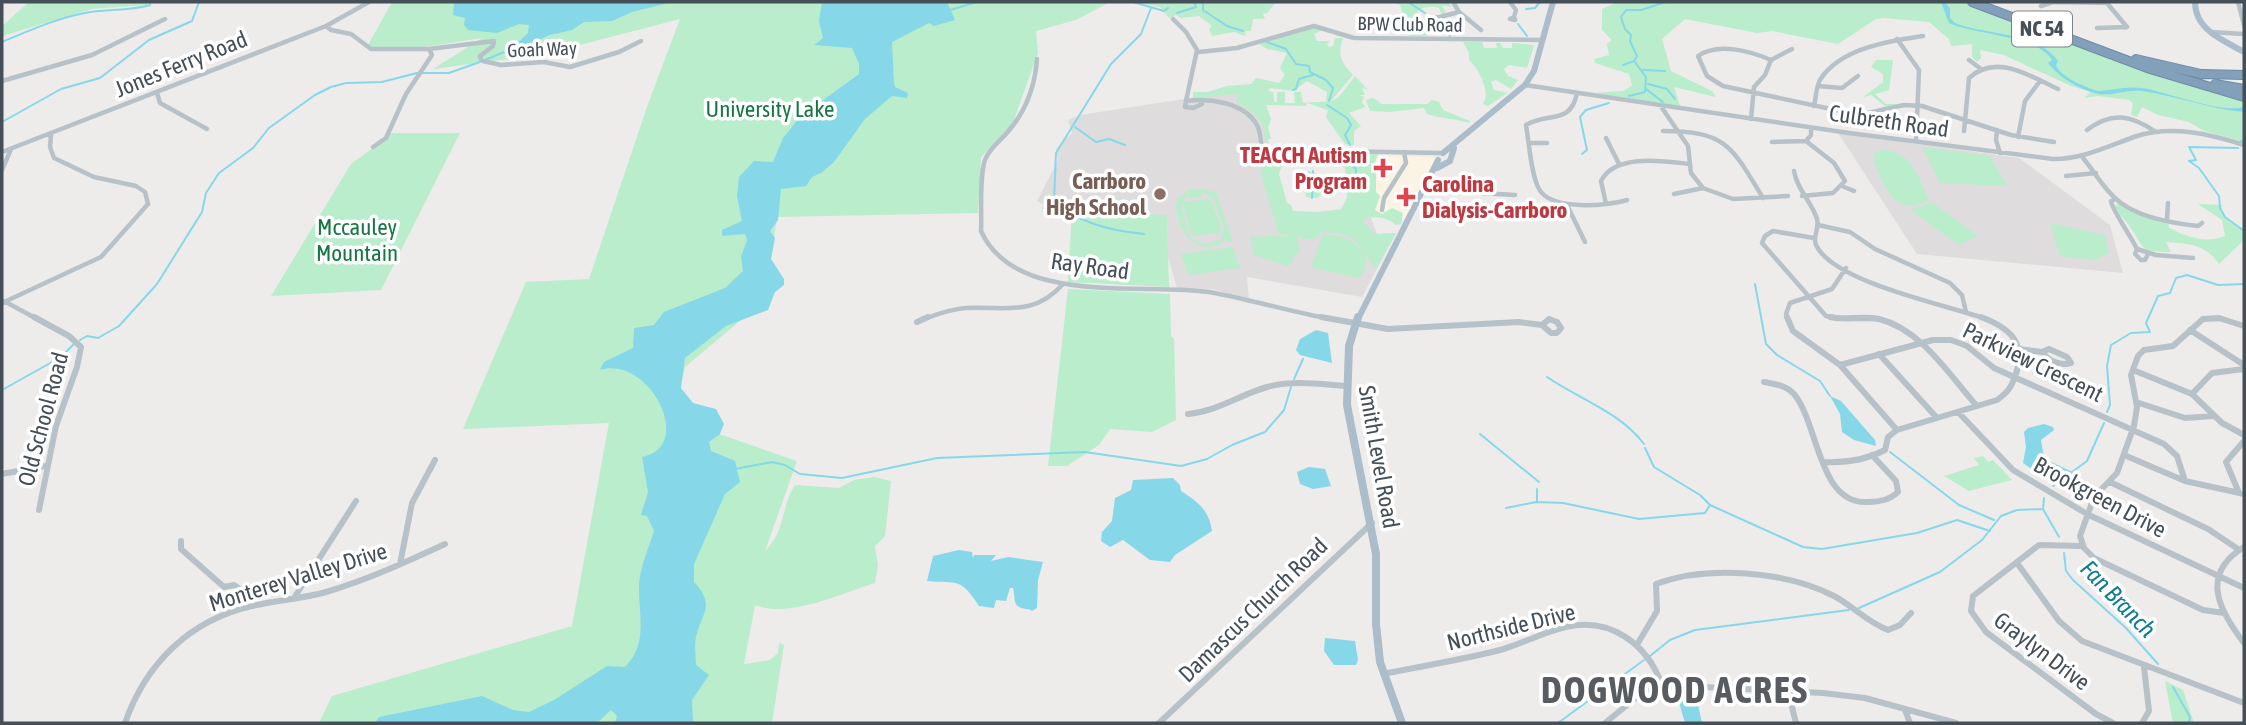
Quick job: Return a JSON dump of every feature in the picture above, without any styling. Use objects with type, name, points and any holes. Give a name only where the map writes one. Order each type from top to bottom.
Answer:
[{"type":"highway","name":"NC 54","points":[[1972,2],[2181,79],[2244,93]]},
{"type":"highway","name":"NC 54","points":[[1981,2],[2173,73],[2244,93]]},
{"type":"highway","points":[[2104,49],[2191,72],[2221,76],[2244,75]]},
{"type":"main road","name":"Smith Level Road","points":[[1402,723],[1383,674],[1376,639],[1376,554],[1347,405],[1345,386],[1349,346],[1355,323],[1368,293],[1434,171],[1439,156],[1457,144],[1525,85],[1534,71],[1551,2]]},
{"type":"main road","points":[[2195,2],[2196,16],[2210,32],[2244,51]]},
{"type":"main road","name":"Smith Level Road","points":[[1434,171],[1448,159],[1457,144]]},
{"type":"main road","points":[[1439,156],[1448,159]]},
{"type":"street","name":"Jones Ferry Road","points":[[2,152],[326,26],[369,2]]},
{"type":"street","points":[[1453,2],[1459,12],[1481,30],[1484,39]]},
{"type":"street","points":[[1510,2],[1516,10],[1514,17]]},
{"type":"street","points":[[2041,6],[2053,2],[2107,2],[2127,27],[2097,28]]},
{"type":"street","points":[[2238,2],[2244,25]]},
{"type":"street","points":[[1436,18],[1459,12]]},
{"type":"street","points":[[2,81],[92,55],[165,19]]},
{"type":"street","points":[[1173,19],[1193,38],[1199,52],[1186,98],[1187,107],[1195,103],[1209,102],[1229,105],[1251,117],[1259,132],[1261,149],[1421,152],[1439,156]]},
{"type":"street","points":[[326,26],[331,30],[351,34],[371,48],[429,49],[432,58],[400,103],[388,134],[380,145],[373,147]]},
{"type":"street","name":"BPW Club Road","points":[[1199,52],[1247,46],[1310,26],[1330,29],[1354,38],[1543,40]]},
{"type":"street","points":[[2210,32],[2244,34]]},
{"type":"street","points":[[1881,33],[1889,40]]},
{"type":"street","points":[[1814,106],[1820,78],[1831,67],[1872,44],[1923,36]]},
{"type":"street","points":[[1897,39],[1918,68],[1916,142]]},
{"type":"street","name":"Goah Way","points":[[429,49],[494,41],[493,46],[480,56],[482,61],[498,65],[544,62],[570,66],[611,55],[641,41]]},
{"type":"street","points":[[1751,119],[1755,85],[1765,75],[1771,60],[1792,49]]},
{"type":"street","points":[[1771,60],[1746,51],[1705,51],[1698,55],[1706,75],[1713,82],[1754,93],[1863,115],[1916,105],[2018,137],[2054,142]]},
{"type":"street","name":"Ray Road","points":[[1037,60],[1032,92],[1010,130],[986,157],[981,231],[985,240],[1021,271],[1063,285],[1208,292],[1265,307],[1355,323]]},
{"type":"street","points":[[1969,60],[1981,69],[2009,69],[2058,89]]},
{"type":"street","points":[[1965,131],[1969,78],[1981,69]]},
{"type":"street","points":[[1818,86],[1842,88],[1858,76]]},
{"type":"street","points":[[2018,137],[2025,101],[2040,81]]},
{"type":"street","name":"Culbreth Road","points":[[1525,85],[1811,128],[2053,159],[2083,158],[2156,132],[2200,134],[2244,145]]},
{"type":"street","points":[[157,93],[160,103],[207,129]]},
{"type":"street","points":[[1577,93],[1576,104],[1564,115],[1528,123],[1525,129],[1541,193],[1550,200],[1567,205],[1605,204],[1627,200]]},
{"type":"street","points":[[1186,98],[1195,103]]},
{"type":"street","points":[[1660,105],[1689,147],[1693,177],[1703,188],[1729,199],[1788,196]]},
{"type":"street","points":[[2087,130],[2102,118],[2112,115],[2132,118],[2156,132]]},
{"type":"street","points":[[1806,141],[1811,135],[1811,128]]},
{"type":"street","points":[[1997,130],[1996,140],[2000,153]]},
{"type":"street","points":[[1663,131],[1705,132],[1725,142],[1763,198]]},
{"type":"street","points":[[3,301],[102,257],[148,204],[145,192],[136,186],[94,177],[54,158],[50,147],[51,135]]},
{"type":"street","points":[[1606,138],[1619,164]]},
{"type":"street","points":[[1772,142],[1806,141],[1839,168],[1845,179],[1843,187],[1833,194],[1802,196]]},
{"type":"street","points":[[1530,143],[1547,143]]},
{"type":"street","points":[[2,170],[11,149]]},
{"type":"street","points":[[1382,210],[1384,198],[1406,163],[1404,152]]},
{"type":"street","points":[[2083,158],[2116,199],[2132,208],[2193,225],[2202,223]]},
{"type":"street","points":[[1605,204],[1600,190],[1601,179],[1606,172],[1619,164],[1690,164]]},
{"type":"street","points":[[1794,171],[1802,196],[1818,225],[1814,238],[1823,255],[1922,302],[1966,312],[1998,325],[2012,337],[2021,358],[2010,391],[2004,397],[1897,430],[1888,437],[1885,450],[1872,455],[1847,462],[1824,462]]},
{"type":"street","points":[[2066,176],[2096,173]]},
{"type":"street","points":[[1426,186],[1444,191],[1515,195]]},
{"type":"street","points":[[1843,187],[1854,191]]},
{"type":"street","points":[[1674,194],[1703,188]]},
{"type":"street","points":[[2116,199],[2111,201],[2111,208],[2126,226],[2137,249],[2135,254],[2141,260],[2145,260],[2148,254],[2193,258]]},
{"type":"street","points":[[2166,219],[2168,202]]},
{"type":"street","points":[[1567,205],[1585,242]]},
{"type":"street","points":[[1818,225],[1850,232],[1875,249],[1950,283],[1962,295],[1966,312]]},
{"type":"street","points":[[1814,238],[1777,231],[1767,233],[1763,238],[1764,248],[1826,316],[1839,320],[1864,317],[1882,320],[1901,328],[1977,406]]},
{"type":"street","points":[[1846,268],[1832,289],[1790,303],[1786,314],[1790,326],[1799,336],[1840,365],[1897,430]]},
{"type":"street","points":[[917,322],[954,310],[1027,308],[1047,300],[1063,285]]},
{"type":"street","name":"Old School Road","points":[[3,301],[69,335],[81,347],[81,356],[65,395],[45,466],[39,510]]},
{"type":"street","points":[[2224,614],[2203,610],[2094,558],[2082,546],[2080,536],[2094,497],[2117,473],[2133,429],[2136,402],[2131,378],[2141,351],[2173,346],[2200,320],[2210,318],[2244,326]]},
{"type":"street","points":[[1355,323],[1381,328],[1519,322],[1542,325]]},
{"type":"street","points":[[2190,330],[2244,367]]},
{"type":"street","name":"Parkview Crescent","points":[[1840,365],[1938,339],[1960,343],[1990,366],[2133,429],[2171,449],[2179,462],[2185,481]]},
{"type":"street","points":[[2019,349],[2042,352],[2045,349],[2051,350],[2067,357],[2071,363],[2063,365],[2047,358],[2042,352]]},
{"type":"street","points":[[1879,354],[1937,418]]},
{"type":"street","points":[[2192,394],[2216,371],[2244,367]]},
{"type":"street","points":[[2133,370],[2192,394],[2214,416],[2244,435]]},
{"type":"street","points":[[1764,382],[1787,388],[1797,396],[1839,495],[1850,503],[1863,506],[1891,498],[1898,492],[1896,481],[1872,455]]},
{"type":"street","points":[[1188,414],[1219,410],[1279,384],[1345,386]]},
{"type":"street","points":[[2136,402],[2189,419],[2203,420],[2214,416]]},
{"type":"street","name":"Brookgreen Drive","points":[[1958,412],[2008,466],[2087,514],[2244,588]]},
{"type":"street","points":[[2241,494],[2226,462],[2244,441]]},
{"type":"street","points":[[2124,455],[2185,481],[2241,494]]},
{"type":"street","points":[[400,564],[412,503],[435,460]]},
{"type":"street","points":[[2,474],[45,466]]},
{"type":"street","points":[[2110,482],[2141,501],[2211,530],[2241,548],[2223,562],[2218,575],[2218,594],[2224,614],[2244,643]]},
{"type":"street","points":[[294,598],[356,501]]},
{"type":"street","name":"Damascus Church Road","points":[[1159,723],[1372,523]]},
{"type":"street","points":[[181,541],[181,549],[224,587],[234,585],[242,590],[237,610]]},
{"type":"street","name":"Monterey Valley Drive","points":[[125,723],[143,678],[167,650],[210,621],[237,610],[344,586],[444,544]]},
{"type":"street","name":"Graylyn Drive","points":[[2082,546],[2042,544],[1973,596],[1969,604],[1972,615],[1986,632],[2096,714],[2113,723]]},
{"type":"street","points":[[2017,563],[2027,573],[2059,621],[2095,648],[2244,703]]},
{"type":"street","points":[[1662,685],[1660,677],[1638,643],[1657,611],[1656,584],[1669,579],[1705,574],[1749,575],[1810,586],[1845,602],[1888,630],[1900,625],[1911,613]]},
{"type":"street","name":"Northside Drive","points":[[1383,674],[1508,649],[1577,625],[1614,631],[1638,643]]},
{"type":"street","points":[[2142,723],[2149,711],[2144,667]]},
{"type":"street","points":[[1605,723],[1636,696],[1662,685],[1865,698],[1956,723]]},
{"type":"street","points":[[1788,691],[1796,723]]},
{"type":"street","points":[[1905,709],[1910,723]]},
{"type":"shaded area","name":"Carrboro High School","points":[[1256,88],[1286,219],[1371,218],[1377,234],[1396,233],[1362,297],[1247,277],[1249,300],[1213,289],[1177,288],[1168,257],[1167,216],[1042,209],[1043,204],[1037,201],[1058,160],[1056,148],[1072,133],[1068,120],[1080,115]]},
{"type":"shaded area","points":[[1838,133],[2019,158],[2110,225],[2123,273],[1917,254]]},
{"type":"shaded area","points":[[1369,155],[1436,157],[1405,218],[1371,218]]},
{"type":"green space","points":[[29,2],[147,2],[147,5],[92,9],[2,36],[2,26]]},
{"type":"green space","name":"University Lake","points":[[392,2],[1110,2],[1076,20],[1036,31],[1038,53],[1012,125],[981,157],[978,213],[777,217],[765,300],[685,367],[679,391],[719,434],[797,461],[765,551],[780,527],[795,485],[839,488],[854,480],[874,477],[891,481],[885,536],[875,546],[878,565],[875,583],[799,607],[783,609],[755,605],[744,664],[770,660],[778,653],[779,643],[784,645],[772,723],[319,723],[332,696],[572,626],[609,423],[463,429],[526,282],[589,279],[648,104],[680,19],[545,54],[433,69],[482,38],[411,49],[367,47]]},
{"type":"green space","points":[[1135,2],[1276,2],[1263,14],[1265,19],[1253,19],[1251,31],[1246,31],[1245,36],[1234,32],[1212,36],[1209,29],[1212,26],[1199,16],[1181,18],[1176,15],[1169,18],[1160,7]]},
{"type":"green space","points":[[1391,2],[1448,2],[1452,7],[1441,5],[1446,12],[1442,15],[1439,8],[1421,9],[1414,17],[1427,19],[1418,22],[1422,26],[1430,25],[1427,36],[1408,36],[1412,33],[1412,24],[1404,17],[1400,5]]},
{"type":"green space","points":[[1618,2],[1966,2],[2138,70],[2244,99],[2244,142],[2204,131],[2189,122],[2158,115],[2142,107],[2137,117],[2131,115],[2133,103],[2129,100],[2098,96],[2084,98],[2091,92],[2071,86],[2004,55],[1980,50],[1981,58],[1977,62],[1972,57],[1972,44],[1951,46],[1949,39],[1929,22],[1884,18],[1876,19],[1838,44],[1772,31],[1757,33],[1685,19],[1662,39],[1671,71],[1712,91],[1716,97],[1674,87],[1680,106],[1594,93],[1624,91],[1632,85],[1629,74],[1595,63],[1594,59],[1609,55],[1607,44],[1612,40],[1602,30],[1602,9]]},
{"type":"green space","points":[[1308,28],[1325,29],[1314,34],[1317,41],[1330,41],[1327,44],[1329,47],[1333,46],[1335,38],[1343,38],[1341,58],[1353,75],[1331,101],[1338,97],[1355,76],[1368,90],[1362,88],[1365,95],[1359,95],[1364,97],[1362,103],[1366,107],[1349,113],[1361,126],[1354,131],[1354,145],[1345,144],[1326,117],[1328,110],[1307,103],[1306,106],[1266,105],[1271,119],[1268,128],[1271,138],[1265,142],[1261,122],[1236,102],[1239,94],[1193,98],[1193,92],[1251,84],[1256,78],[1279,83],[1285,75],[1280,68],[1287,53],[1267,49],[1259,44]],"holes":[[[1307,81],[1327,92],[1326,101],[1330,101],[1303,103],[1301,92],[1294,92],[1295,103],[1285,103],[1285,92],[1277,92],[1277,102],[1274,102],[1273,92],[1268,91],[1270,88],[1294,91]]]},
{"type":"green space","points":[[1463,42],[1482,42],[1484,48],[1497,48],[1496,43],[1500,43],[1503,48],[1512,48],[1512,43],[1534,45],[1527,68],[1509,65],[1504,69],[1508,76],[1518,80],[1511,89],[1496,80],[1491,82],[1494,90],[1507,93],[1488,106],[1483,104],[1486,93],[1483,81],[1469,60],[1469,53]]},
{"type":"green space","points":[[1876,60],[1893,60],[1889,90],[1875,94],[1886,104],[1899,104],[1886,107],[1871,95],[1863,97],[1883,82],[1883,74],[1871,67]]},
{"type":"green space","points":[[1373,98],[1382,104],[1427,104],[1432,100],[1439,102],[1443,110],[1470,121],[1469,123],[1432,116],[1427,114],[1424,108],[1390,112],[1370,111],[1366,100]]},
{"type":"green space","name":"Mccauley Mountain","points":[[386,133],[460,133],[381,290],[271,296],[351,164],[384,140]]},
{"type":"green space","points":[[1922,147],[1990,156],[2007,186],[1940,183]]},
{"type":"green space","points":[[1892,151],[1907,160],[1929,200],[1917,205],[1907,205],[1892,197],[1873,159],[1875,152]]},
{"type":"green space","points":[[1278,153],[1316,156],[1316,160],[1303,157],[1284,159],[1279,174],[1287,203],[1293,211],[1319,212],[1341,209],[1347,198],[1345,168],[1330,158],[1331,154],[1378,154],[1373,167],[1376,192],[1380,196],[1375,210],[1382,214],[1392,208],[1403,213],[1401,224],[1396,225],[1389,220],[1378,218],[1366,218],[1363,222],[1376,234],[1396,233],[1376,269],[1356,242],[1344,235],[1321,232],[1315,239],[1303,239],[1297,235],[1279,234],[1260,172],[1269,157]]},
{"type":"green space","points":[[1309,171],[1322,176],[1325,191],[1317,198],[1306,197],[1304,178]]},
{"type":"green space","points":[[1188,190],[1216,192],[1233,242],[1228,242],[1227,238],[1217,245],[1207,247],[1190,239],[1183,230],[1177,210],[1177,199]],"holes":[[[1202,192],[1213,198],[1224,228],[1221,239],[1202,243],[1190,237],[1181,205],[1187,194],[1189,198],[1203,196]]]},
{"type":"green space","points":[[1211,199],[1222,232],[1192,236],[1182,202]]},
{"type":"green space","points":[[1932,202],[1978,236],[1959,245],[1913,212],[1928,204],[1910,210]]},
{"type":"green space","points":[[2118,203],[2168,222],[2169,228],[2183,234],[2203,239],[2225,236],[2222,220],[2198,204],[2223,205],[2221,209],[2229,222],[2244,229],[2244,240],[2219,264],[2208,252],[2190,245],[2166,242],[2171,252],[2152,251],[2140,244],[2115,206]]},
{"type":"green space","points":[[1072,211],[1167,215],[1169,287],[1068,282]]},
{"type":"green space","points":[[2050,223],[2105,235],[2109,253],[2094,260],[2060,256]]},
{"type":"green space","points":[[1323,234],[1343,238],[1359,248],[1366,260],[1365,269],[1359,278],[1311,267]]},
{"type":"green space","points":[[1297,235],[1300,253],[1294,256],[1291,264],[1287,266],[1254,255],[1250,237]]},
{"type":"green space","points":[[1233,247],[1240,268],[1188,275],[1181,254]]},
{"type":"green space","points":[[1068,289],[1170,294],[1176,420],[1152,432],[1110,429],[1099,445],[1067,466],[1048,466]]},
{"type":"green space","points":[[1983,456],[1988,462],[1993,460],[2012,480],[1969,491],[1944,476],[1979,465],[1974,458]]},
{"type":"green space","points":[[2165,681],[2183,690],[2194,723],[2173,723]]},
{"type":"water","points":[[454,2],[673,2],[632,12],[612,21],[584,22],[572,30],[550,35],[522,47],[515,45],[528,33],[529,25],[519,24],[497,33],[468,30],[464,25],[465,18],[453,15]]},
{"type":"water","name":"University Lake","points":[[822,2],[947,2],[955,20],[934,26],[929,23],[892,42],[895,87],[908,93],[907,98],[892,96],[865,119],[834,162],[812,177],[806,186],[781,189],[778,220],[770,231],[775,238],[771,259],[784,279],[784,285],[775,292],[768,310],[726,326],[685,358],[681,388],[693,403],[716,409],[724,424],[720,434],[709,442],[711,451],[735,461],[740,482],[725,494],[694,564],[694,582],[701,590],[706,603],[695,640],[696,665],[709,675],[692,700],[693,723],[615,723],[617,716],[611,710],[597,723],[375,723],[379,717],[482,696],[513,710],[529,712],[554,700],[607,666],[625,667],[632,658],[641,628],[640,578],[654,531],[647,516],[641,515],[648,492],[642,457],[658,450],[665,437],[666,421],[650,388],[635,376],[618,369],[600,370],[604,362],[633,348],[634,328],[654,325],[664,312],[725,288],[743,271],[741,257],[747,240],[745,234],[722,236],[722,230],[742,221],[737,196],[739,177],[754,161],[773,162],[783,138],[801,116],[859,74],[859,64],[852,48],[814,45],[823,38],[819,21]]},
{"type":"water","points":[[1941,2],[1945,2],[1950,8],[1950,18],[1955,23],[2025,39],[2038,45],[2058,61],[2056,65],[2062,74],[2098,91],[2142,88],[2222,108],[2244,107],[2244,112],[2218,108],[2142,91],[2099,94],[2085,90],[2058,73],[2048,63],[2052,60],[2033,45],[1949,23]]},
{"type":"water","points":[[1316,330],[1328,333],[1332,363],[1300,355],[1296,350],[1300,339]]},
{"type":"water","points":[[1830,396],[1841,401],[1875,440],[1876,446],[1854,440],[1842,432],[1840,414]]},
{"type":"water","points":[[2044,424],[2054,430],[2041,440],[2043,467],[2033,470],[2023,463],[2026,447],[2024,432],[2028,428]]},
{"type":"water","points":[[1309,467],[1325,469],[1331,486],[1313,489],[1300,484],[1297,472]]},
{"type":"water","points":[[1173,478],[1180,485],[1181,491],[1205,512],[1212,531],[1175,555],[1170,562],[1150,560],[1123,540],[1110,547],[1101,541],[1102,532],[1112,521],[1115,498],[1131,490],[1133,480]]},
{"type":"water","points":[[959,550],[972,552],[973,558],[974,555],[996,555],[991,561],[1008,557],[1043,562],[1038,580],[1037,608],[1032,611],[1018,607],[1013,588],[1010,588],[1006,601],[996,600],[994,608],[979,606],[963,586],[927,581],[933,556]]},
{"type":"water","points":[[1325,638],[1355,641],[1358,660],[1356,665],[1334,665],[1324,651]]},
{"type":"water","points":[[1678,699],[1697,700],[1702,723],[1685,723]]},
{"type":"waterway","points":[[2,42],[68,17],[142,7],[150,5],[150,2]]},
{"type":"waterway","points":[[2,122],[61,89],[100,78],[149,40],[192,21],[199,2]]},
{"type":"waterway","points":[[950,10],[977,2]]},
{"type":"waterway","points":[[1133,2],[1164,11],[1168,8]]},
{"type":"waterway","points":[[1177,13],[1196,7],[1194,2]]},
{"type":"waterway","points":[[1203,2],[1203,10],[1227,26],[1243,31]]},
{"type":"waterway","points":[[1408,2],[1425,13]]},
{"type":"waterway","points":[[1526,9],[1535,8],[1540,2]]},
{"type":"waterway","points":[[1634,61],[1637,56],[1630,41],[1631,35],[1625,29],[1621,17],[1626,10],[1641,10],[1666,2]]},
{"type":"waterway","points":[[1144,234],[1096,225],[1073,215],[1054,201],[1056,153],[1111,64],[1141,34],[1151,8]]},
{"type":"waterway","points":[[1437,22],[1450,36]]},
{"type":"waterway","points":[[1518,24],[1527,36]]},
{"type":"waterway","points":[[1267,42],[1286,49],[1296,64],[1309,66],[1310,72],[1326,80],[1333,88],[1329,101]]},
{"type":"waterway","points":[[485,60],[519,46]]},
{"type":"waterway","points":[[1623,65],[1634,61]]},
{"type":"waterway","points":[[1629,96],[1645,92],[1646,77],[1634,61]]},
{"type":"waterway","points":[[80,340],[87,336],[98,338],[119,326],[157,284],[202,212],[206,193],[219,173],[253,148],[269,128],[315,95],[346,83],[382,82],[417,73],[449,73],[480,62]]},
{"type":"waterway","points":[[1643,70],[1665,71]]},
{"type":"waterway","points":[[1293,90],[1296,89],[1299,79],[1313,75]]},
{"type":"waterway","points":[[1648,84],[1667,89],[1675,99]]},
{"type":"waterway","points":[[1646,89],[1663,102]]},
{"type":"waterway","points":[[1582,154],[1587,150],[1580,117],[1586,110],[1609,103]]},
{"type":"waterway","points":[[1327,105],[1347,118],[1351,125],[1345,135],[1350,145]]},
{"type":"waterway","points":[[1075,127],[1096,142],[1109,139],[1125,145]]},
{"type":"waterway","points":[[2238,148],[2189,147],[2196,160],[2189,161],[2199,168],[2219,196],[2220,208],[2225,217],[2244,231]]},
{"type":"waterway","points":[[1352,156],[1350,164],[1356,169],[1355,188]]},
{"type":"waterway","points":[[1335,157],[1351,158]]},
{"type":"waterway","points":[[1312,198],[1313,171]]},
{"type":"waterway","name":"Fan Branch","points":[[2107,412],[2110,405],[2107,366],[2111,345],[2131,333],[2150,332],[2146,323],[2158,296],[2170,293],[2176,278],[2187,275],[2218,285],[2244,284]]},
{"type":"waterway","points":[[1755,284],[1766,344],[1777,355],[1820,381],[1830,396]]},
{"type":"waterway","points":[[2,390],[61,357],[74,344]]},
{"type":"waterway","points":[[1294,379],[1303,359]]},
{"type":"waterway","points":[[1547,377],[1623,423],[1644,444]]},
{"type":"waterway","points":[[735,469],[772,462],[785,465],[800,474],[842,478],[937,458],[1085,452],[1181,466],[1207,459],[1232,445],[1265,432],[1284,410],[1291,387]]},
{"type":"waterway","name":"Fan Branch","points":[[2071,473],[2087,461],[2104,423]]},
{"type":"waterway","points":[[1480,434],[1539,482]]},
{"type":"waterway","points":[[1645,448],[1654,467],[1700,495],[1710,505]]},
{"type":"waterway","points":[[1890,452],[1959,505],[1994,520]]},
{"type":"waterway","points":[[2051,463],[2071,473]]},
{"type":"waterway","name":"Fan Branch","points":[[2053,486],[2071,473]]},
{"type":"waterway","points":[[1537,489],[1537,502]]},
{"type":"waterway","name":"Fan Branch","points":[[2043,509],[2044,498]]},
{"type":"waterway","points":[[1506,508],[1536,502],[1563,503],[1639,519],[1705,513],[1710,505]]},
{"type":"waterway","points":[[1710,505],[1803,547],[1822,549],[1917,533],[1957,520],[1989,531]]},
{"type":"waterway","points":[[1989,531],[2001,516],[2017,510],[2043,509]]},
{"type":"waterway","name":"Fan Branch","points":[[2043,509],[2059,537]]},
{"type":"waterway","points":[[1859,608],[1940,572],[1982,540],[1989,531]]},
{"type":"waterway","name":"Fan Branch","points":[[2064,553],[2066,571],[2073,580],[2126,628],[2158,664]]},
{"type":"waterway","points":[[1650,656],[1670,640],[1695,630],[1849,610]]},
{"type":"waterway","points":[[1558,723],[1644,660]]},
{"type":"waterway","name":"Fan Branch","points":[[2173,687],[2190,717],[2189,723]]},
{"type":"place","name":"TEACCH Autism Program","points":[[1383,168]]},
{"type":"place","name":"Carrboro High School","points":[[1160,194]]},
{"type":"place","name":"Carolina Dialysis-Carrboro","points":[[1406,197]]},
{"type":"district","name":"DOGWOOD ACRES","points":[[1675,690]]}]
